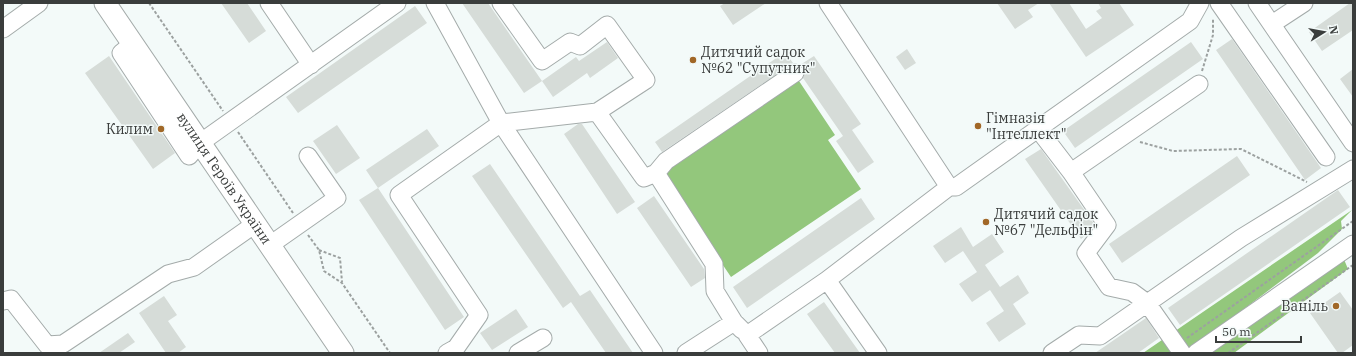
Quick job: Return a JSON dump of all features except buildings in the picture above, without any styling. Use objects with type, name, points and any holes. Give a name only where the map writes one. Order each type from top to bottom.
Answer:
[{"type":"main road","name":"вулиця Героїв України","points":[[105,3],[343,353]]},
{"type":"street","points":[[3,29],[39,3]]},
{"type":"street","points":[[269,3],[311,65]]},
{"type":"street","points":[[200,143],[397,3]]},
{"type":"street","points":[[434,3],[501,123],[654,353]]},
{"type":"street","points":[[828,3],[949,187]]},
{"type":"street","points":[[747,335],[827,280],[949,187],[956,187],[1190,22],[1200,3]]},
{"type":"street","points":[[1219,3],[1326,157]]},
{"type":"street","points":[[1258,3],[1353,142]]},
{"type":"street","points":[[1272,24],[1304,3]]},
{"type":"street","points":[[447,353],[456,348],[479,315],[398,195],[501,123],[597,112],[646,80],[607,25],[580,46],[570,42],[542,61],[503,4]]},
{"type":"street","points":[[597,112],[644,178],[656,173],[666,160],[795,72]]},
{"type":"street","points":[[1071,172],[1198,84]]},
{"type":"street","points":[[1038,129],[1071,172],[1107,225],[1086,253],[1109,287],[1132,292],[1148,303],[1180,349]]},
{"type":"street","points":[[270,245],[337,198],[308,156]]},
{"type":"street","points":[[1052,353],[1079,335],[1100,336],[1241,238],[1353,170]]},
{"type":"street","points":[[656,173],[714,264],[715,291],[734,322],[747,335],[759,353]]},
{"type":"street","points":[[3,301],[11,299],[48,345],[64,344],[168,274],[194,267],[256,224]]},
{"type":"street","points":[[1196,353],[1353,244]]},
{"type":"street","points":[[827,280],[878,353]]},
{"type":"street","points":[[686,353],[734,322]]},
{"type":"street","points":[[518,353],[543,338]]},
{"type":"path","points":[[149,3],[319,250],[324,271],[342,283],[390,353]]},
{"type":"path","points":[[1198,84],[1213,35],[1213,19]]},
{"type":"path","points":[[1122,137],[1173,151],[1241,149],[1286,170],[1320,190]]},
{"type":"path","points":[[1180,349],[1353,222]]},
{"type":"path","points":[[319,250],[340,258],[342,283]]},
{"type":"path","points":[[1228,353],[1353,266]]},
{"type":"green space","points":[[795,75],[835,135],[828,140],[861,189],[731,277],[658,169]]},
{"type":"green space","points":[[1352,210],[1341,221],[1342,229],[1318,253],[1186,353],[1143,353]]},
{"type":"green space","points":[[1343,257],[1348,269],[1234,353],[1207,353]]},
{"type":"place","name":"Дитячий садок №62 \"Супутник\"","points":[[693,60]]},
{"type":"place","name":"Гімназія \"Інтеллект\"","points":[[978,126]]},
{"type":"place","name":"Килим","points":[[161,129]]},
{"type":"place","name":"Дитячий садок №67 \"Дельфін\"","points":[[986,222]]},
{"type":"place","name":"Ваніль","points":[[1336,306]]}]
